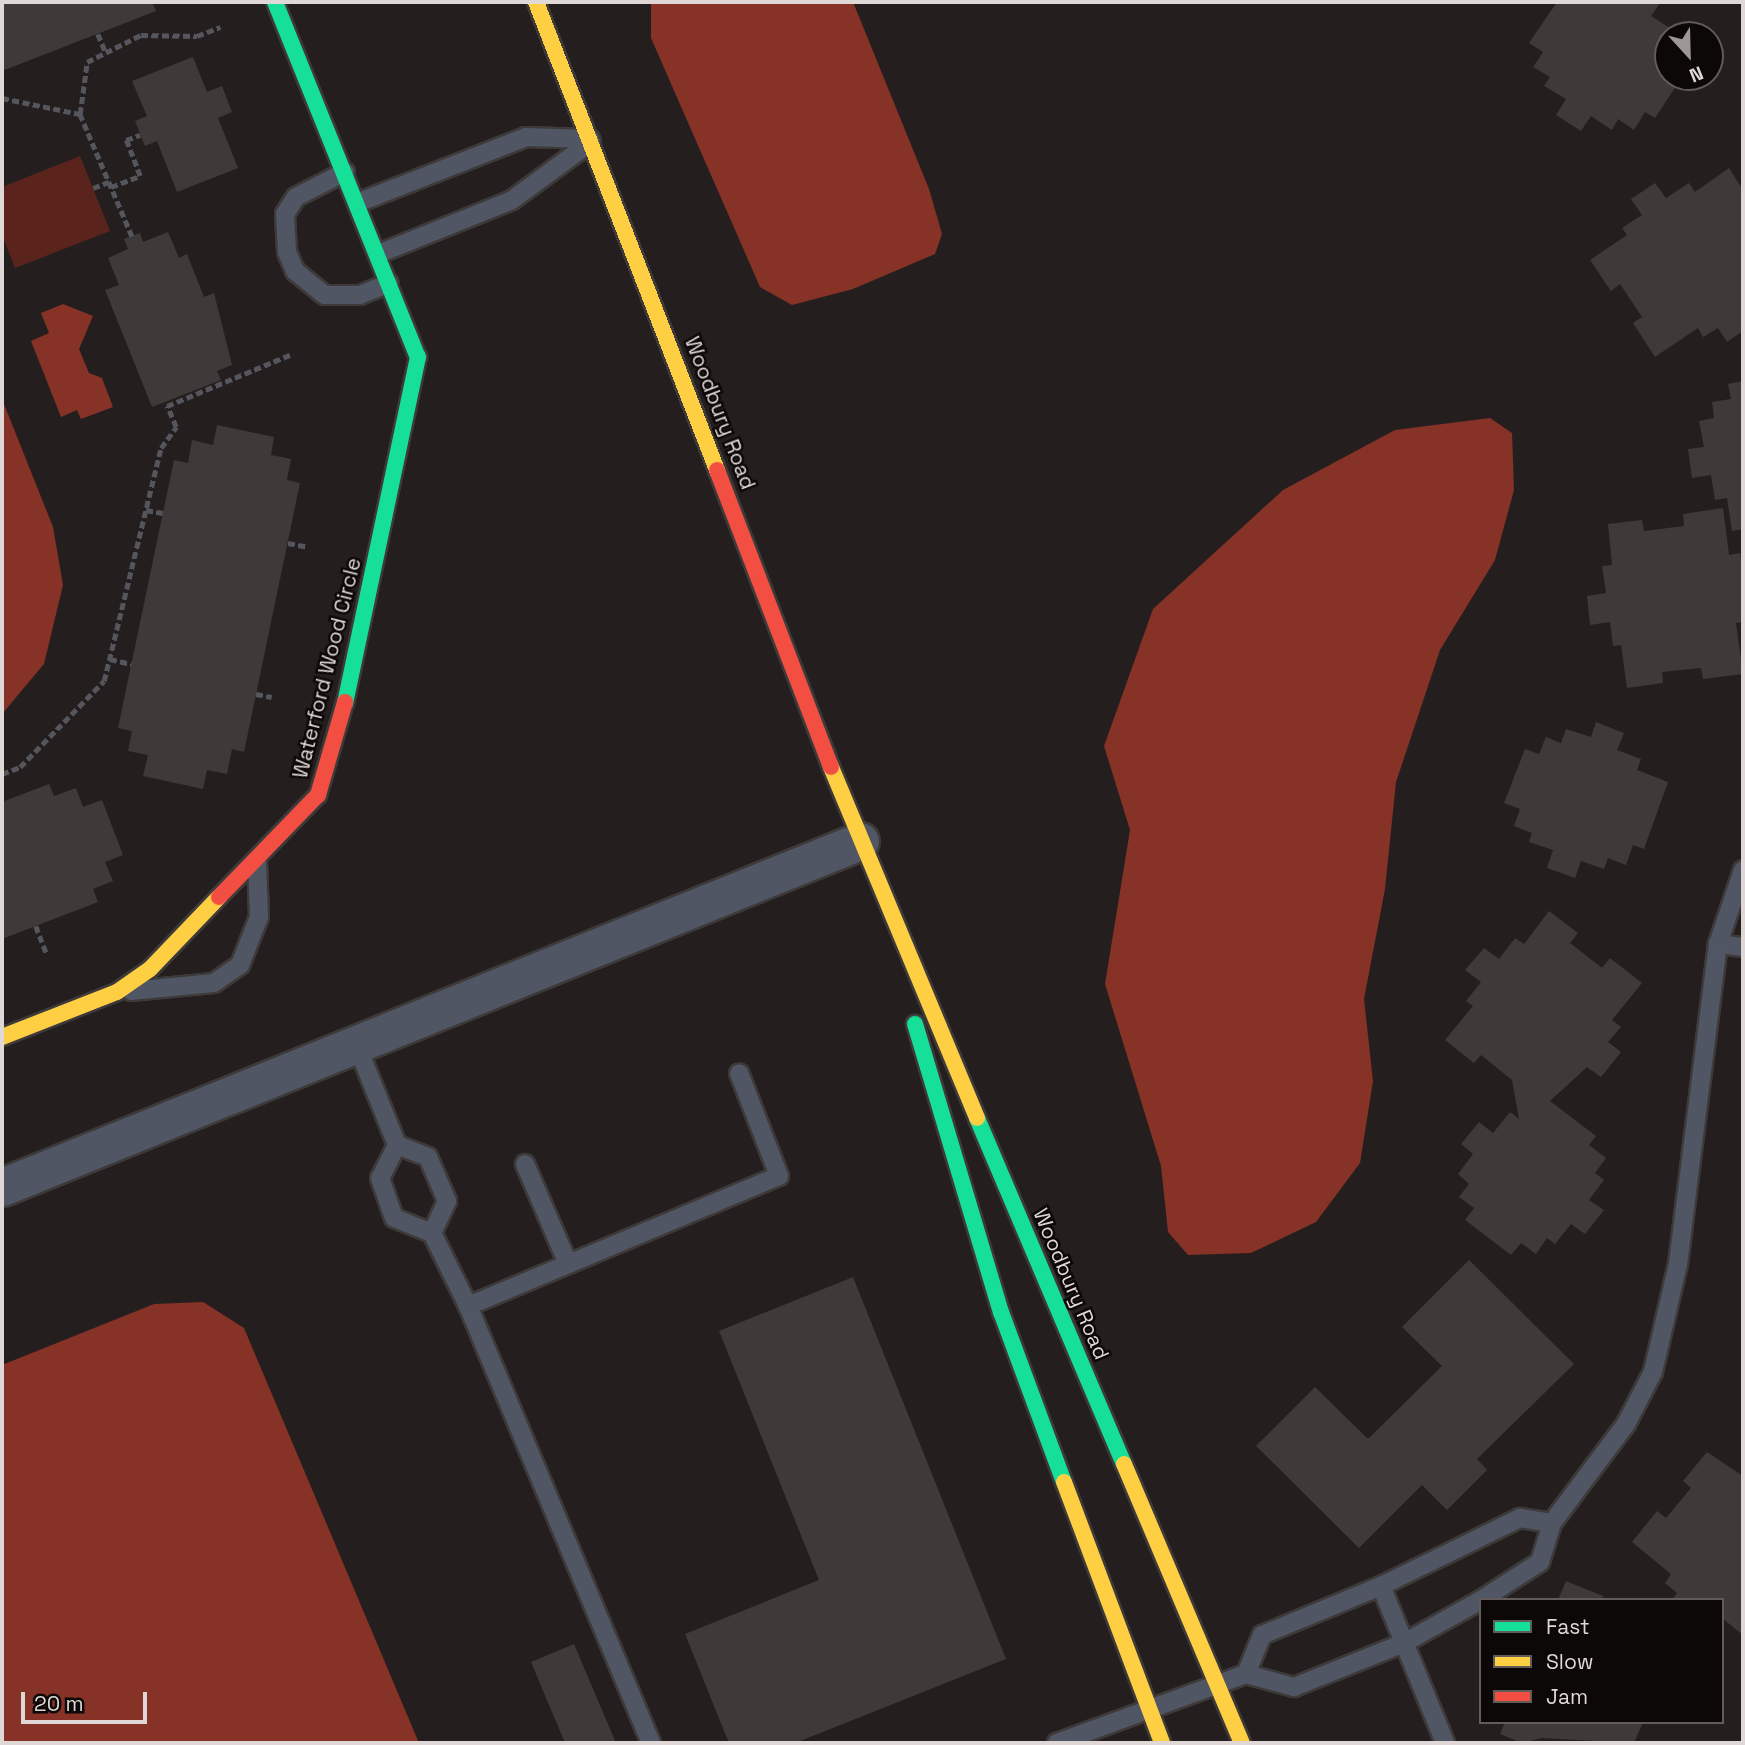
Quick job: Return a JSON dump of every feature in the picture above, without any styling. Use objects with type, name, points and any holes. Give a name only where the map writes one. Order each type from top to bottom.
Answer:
[{"type":"street","name":"Waterford Wood Circle","points":[[2,1037],[117,992],[150,969],[318,795],[332,760],[418,380],[412,338],[275,2]]},
{"type":"street","name":"Woodbury Road","points":[[536,2],[594,140],[860,841],[1242,1743]]},
{"type":"street","name":"Woodbury Road","points":[[860,841],[1001,1312],[1163,1743]]},
{"type":"street","points":[[2,1186],[860,841]]},
{"type":"lane","points":[[357,203],[526,137],[594,140]]},
{"type":"lane","points":[[378,254],[512,200],[594,140]]},
{"type":"lane","points":[[345,172],[296,197],[285,214],[287,252],[295,271],[325,295],[360,295],[389,283]]},
{"type":"lane","points":[[117,992],[195,988],[214,983],[240,965],[259,917],[257,858]]},
{"type":"lane","points":[[1484,1598],[1539,1562],[1552,1523],[1626,1424],[1653,1373],[1678,1264],[1718,944],[1743,870]]},
{"type":"lane","points":[[1718,944],[1743,947]]},
{"type":"lane","points":[[356,1042],[397,1145],[428,1157],[442,1190],[446,1201],[432,1233]]},
{"type":"lane","points":[[468,1306],[779,1176],[738,1073]]},
{"type":"lane","points":[[397,1145],[380,1178],[394,1218],[432,1233],[468,1306],[651,1743]]},
{"type":"lane","points":[[526,1164],[568,1264]]},
{"type":"lane","points":[[1246,1674],[1262,1635],[1381,1586],[1520,1518],[1552,1523]]},
{"type":"lane","points":[[1381,1586],[1444,1743]]},
{"type":"lane","points":[[1057,1743],[1246,1674],[1294,1687],[1404,1643],[1479,1601]]},
{"type":"path","points":[[132,236],[80,114],[87,62],[141,35],[197,36],[220,27]]},
{"type":"path","points":[[98,33],[106,53]]},
{"type":"path","points":[[2,99],[80,114]]},
{"type":"path","points":[[93,188],[140,176],[126,140],[140,135]]},
{"type":"path","points":[[2,774],[20,767],[104,681],[161,448],[176,427],[167,406],[292,355]]},
{"type":"path","points":[[146,510],[163,513]]},
{"type":"path","points":[[288,543],[308,547]]},
{"type":"path","points":[[110,659],[131,663]]},
{"type":"path","points":[[256,694],[272,697]]},
{"type":"path","points":[[36,926],[47,954]]},
{"type":"shaded area","points":[[651,2],[853,2],[929,189],[942,234],[935,254],[853,289],[792,305],[760,287],[651,38]]},
{"type":"shaded area","points":[[80,156],[110,231],[15,268],[2,235],[2,187]]},
{"type":"shaded area","points":[[63,304],[93,316],[79,349],[89,373],[102,378],[113,407],[81,419],[77,410],[61,417],[31,341],[49,333],[41,313]]},
{"type":"shaded area","points":[[2,399],[53,527],[63,585],[44,664],[2,714]]},
{"type":"shaded area","points":[[1490,418],[1512,433],[1514,490],[1495,560],[1440,650],[1396,782],[1385,889],[1364,999],[1373,1081],[1360,1163],[1316,1222],[1251,1253],[1188,1255],[1168,1232],[1161,1166],[1105,984],[1130,830],[1104,746],[1153,609],[1283,490],[1395,430]]},
{"type":"shaded area","points":[[203,1302],[244,1328],[419,1743],[2,1743],[2,1365],[154,1304]]},
{"type":"building","points":[[2,2],[152,2],[156,11],[2,71]]},
{"type":"building","points":[[1557,2],[1661,2],[1651,16],[1659,21],[1654,21],[1654,91],[1673,91],[1655,118],[1645,112],[1634,130],[1618,119],[1612,130],[1591,116],[1581,131],[1556,115],[1566,99],[1544,86],[1550,77],[1533,67],[1543,52],[1529,43]]},
{"type":"building","points":[[193,57],[207,92],[222,86],[232,112],[218,118],[238,168],[177,192],[157,141],[145,146],[135,121],[147,116],[132,81]]},
{"type":"building","points":[[1729,168],[1743,190],[1743,331],[1727,342],[1718,328],[1703,337],[1698,328],[1655,357],[1633,323],[1642,317],[1620,284],[1611,291],[1590,260],[1627,235],[1622,228],[1642,215],[1631,199],[1655,183],[1666,198],[1689,183],[1695,192]]},
{"type":"building","points":[[168,232],[179,258],[187,254],[204,297],[214,293],[232,365],[217,371],[221,380],[152,407],[105,290],[119,285],[108,258],[128,249],[124,239],[140,233],[143,242]]},
{"type":"building","points":[[1743,381],[1743,529],[1732,531],[1727,498],[1715,500],[1711,475],[1692,478],[1688,449],[1704,447],[1699,421],[1714,418],[1712,402],[1731,399],[1728,384]]},
{"type":"building","points":[[217,425],[274,437],[271,455],[291,459],[287,480],[300,483],[244,752],[232,749],[227,774],[207,770],[203,789],[143,776],[148,755],[128,751],[132,731],[118,728],[174,460],[188,463],[192,440],[213,445]]},
{"type":"building","points":[[1723,508],[1729,555],[1740,553],[1743,573],[1743,622],[1736,623],[1743,674],[1703,679],[1701,668],[1662,672],[1663,683],[1627,688],[1621,645],[1613,646],[1610,622],[1590,625],[1587,596],[1606,593],[1602,566],[1612,565],[1608,524],[1642,520],[1644,531],[1684,526],[1683,514]]},
{"type":"building","points":[[1596,722],[1624,733],[1617,750],[1641,759],[1637,770],[1668,782],[1644,849],[1633,845],[1626,865],[1608,858],[1604,869],[1581,861],[1575,878],[1547,868],[1553,850],[1529,842],[1532,833],[1514,826],[1520,809],[1504,803],[1525,749],[1539,754],[1546,737],[1561,743],[1566,729],[1591,737]]},
{"type":"building","points":[[49,784],[54,796],[76,788],[83,807],[102,800],[123,855],[105,862],[113,881],[93,889],[98,902],[2,939],[2,802]]},
{"type":"building","points":[[1549,911],[1578,933],[1570,943],[1602,968],[1610,958],[1642,983],[1612,1020],[1621,1027],[1608,1042],[1621,1052],[1601,1077],[1587,1067],[1550,1101],[1596,1136],[1589,1145],[1606,1158],[1595,1173],[1604,1180],[1589,1200],[1604,1210],[1585,1234],[1571,1224],[1555,1244],[1547,1238],[1536,1254],[1521,1243],[1511,1255],[1465,1220],[1474,1208],[1459,1197],[1469,1184],[1458,1174],[1473,1154],[1461,1144],[1479,1122],[1493,1133],[1510,1112],[1519,1119],[1512,1080],[1481,1055],[1474,1063],[1445,1040],[1473,1006],[1466,1001],[1481,982],[1465,970],[1484,948],[1499,959],[1515,938],[1524,944]]},
{"type":"building","points":[[1469,1260],[1574,1364],[1477,1459],[1487,1470],[1447,1510],[1422,1485],[1359,1548],[1256,1446],[1315,1387],[1368,1439],[1442,1366],[1402,1327]]},
{"type":"building","points":[[853,1277],[1006,1659],[795,1743],[729,1743],[685,1634],[819,1580],[719,1331]]},
{"type":"building","points":[[1707,1452],[1743,1476],[1743,1635],[1724,1620],[1724,1598],[1673,1598],[1677,1593],[1665,1583],[1671,1574],[1632,1542],[1657,1511],[1666,1518],[1691,1488],[1683,1481]]},
{"type":"building","points":[[1566,1581],[1603,1596],[1602,1598],[1559,1598]]},
{"type":"building","points":[[574,1644],[616,1743],[565,1743],[531,1662]]},
{"type":"building","points":[[1504,1724],[1642,1724],[1634,1743],[1542,1738],[1522,1743],[1500,1734]]},
{"type":"traffic: fast","points":[[275,2],[418,357],[345,702]]},
{"type":"traffic: fast","points":[[915,1024],[1001,1312],[1064,1482]]},
{"type":"traffic: fast","points":[[977,1118],[1124,1464]]},
{"type":"traffic: slow","points":[[536,2],[717,470]]},
{"type":"traffic: slow","points":[[831,767],[977,1118]]},
{"type":"traffic: slow","points":[[2,1037],[117,992],[150,969],[219,897]]},
{"type":"traffic: slow","points":[[1124,1464],[1242,1743]]},
{"type":"traffic: slow","points":[[1064,1482],[1162,1743]]},
{"type":"traffic: jam","points":[[717,470],[831,767]]},
{"type":"traffic: jam","points":[[219,897],[318,795],[345,702]]}]
